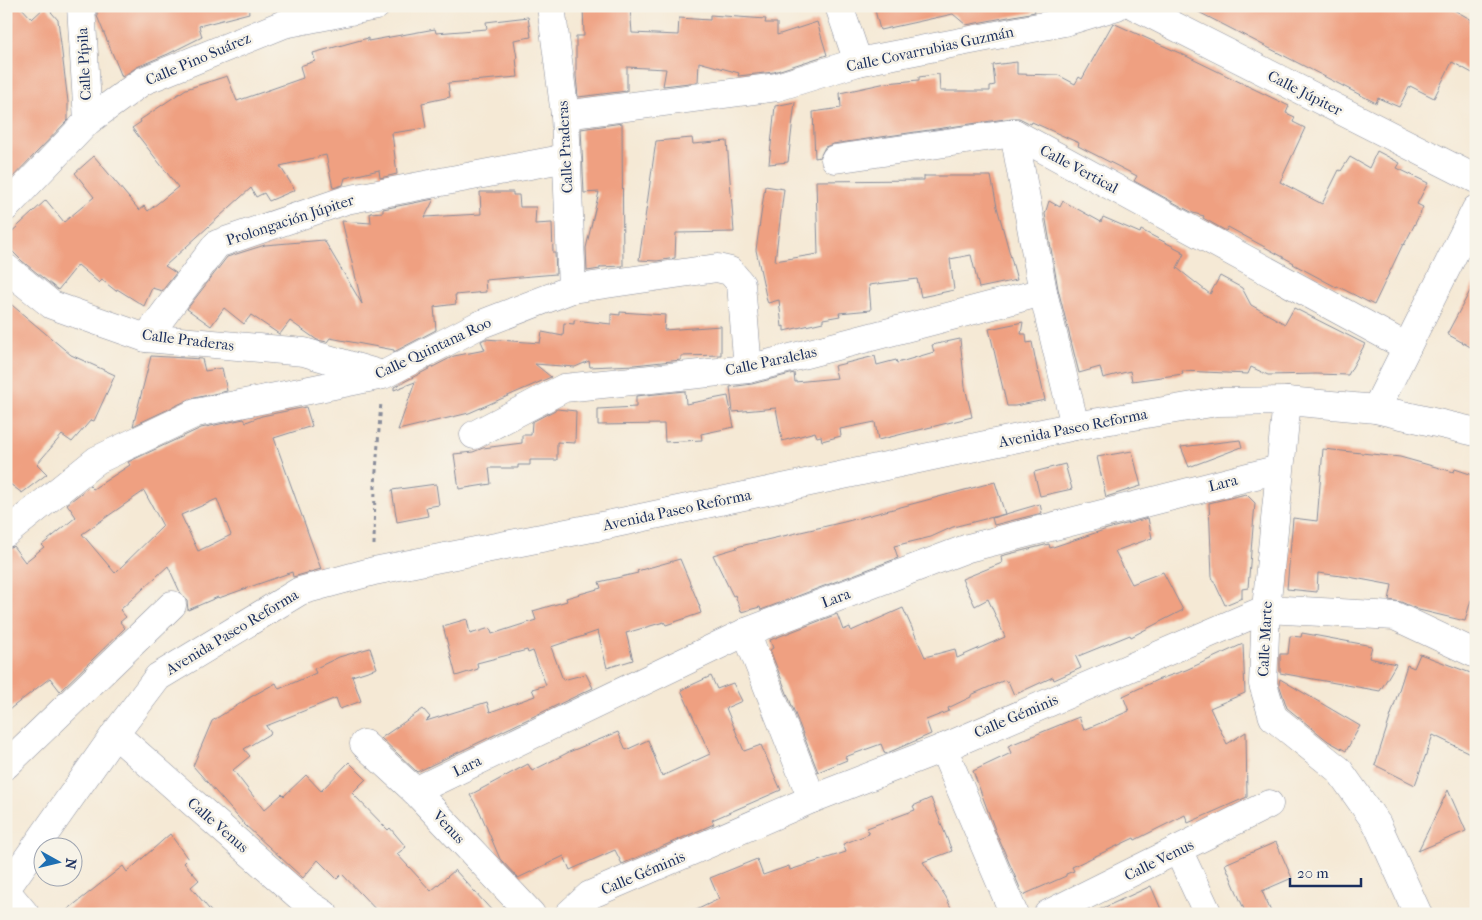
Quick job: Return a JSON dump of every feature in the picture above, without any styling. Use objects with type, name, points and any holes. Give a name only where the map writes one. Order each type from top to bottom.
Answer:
[{"type":"street","name":"Calle Pípila","points":[[81,6],[88,121]]},
{"type":"street","name":"Calle Pino Suárez","points":[[6,207],[88,121],[143,81],[284,24],[376,6]]},
{"type":"street","name":"Calle Praderas","points":[[551,6],[565,115],[572,289]]},
{"type":"street","points":[[841,6],[840,10],[858,62]]},
{"type":"street","name":"Calle Covarrubias Guzmán","points":[[565,115],[777,87],[858,62],[1064,22],[1077,11],[1117,6]]},
{"type":"street","name":"Calle Júpiter","points":[[1135,6],[1476,179]]},
{"type":"street","points":[[835,160],[1014,133]]},
{"type":"street","name":"Calle Vertical","points":[[1014,133],[1043,292],[1075,426]]},
{"type":"street","name":"Calle Vertical","points":[[1014,133],[1407,347]]},
{"type":"street","name":"Prolongación Júpiter","points":[[146,338],[217,244],[346,200],[567,158]]},
{"type":"street","points":[[1376,409],[1476,209]]},
{"type":"street","name":"Calle Praderas","points":[[6,268],[52,305],[146,338],[304,352],[383,375]]},
{"type":"street","name":"Calle Quintana Roo","points":[[6,533],[97,460],[196,413],[383,375],[479,325],[572,289],[717,268],[730,271],[741,284],[748,369]]},
{"type":"street","name":"Calle Paralelas","points":[[474,435],[564,388],[748,369],[1043,292]]},
{"type":"street","name":"Avenida Paseo Reforma","points":[[6,890],[115,734],[158,677],[300,591],[374,571],[617,523],[1075,426],[1217,402],[1287,401],[1376,409],[1476,432]]},
{"type":"street","name":"Calle Marte","points":[[1287,401],[1266,609],[1263,684],[1273,718],[1339,770],[1377,824],[1418,914]]},
{"type":"street","name":"Lara","points":[[415,791],[746,632],[968,548],[1279,469]]},
{"type":"street","points":[[6,765],[172,605]]},
{"type":"street","name":"Calle Géminis","points":[[569,914],[590,895],[812,799],[943,748],[1266,609],[1395,616],[1476,654]]},
{"type":"street","points":[[746,632],[812,799]]},
{"type":"street","name":"Calle Venus","points":[[115,734],[307,903],[324,914]]},
{"type":"street","name":"Venus","points":[[364,744],[415,791],[531,914]]},
{"type":"street","points":[[943,748],[1014,914]]},
{"type":"street","name":"Calle Venus","points":[[1048,914],[1269,804]]},
{"type":"street","points":[[1178,850],[1208,914]]},
{"type":"street","points":[[6,890],[24,914]]},
{"type":"path","points":[[374,571],[375,485],[383,375]]},
{"type":"building","points":[[6,6],[20,6],[32,19],[46,6],[58,20],[68,102],[68,120],[6,184]]},
{"type":"building","points":[[109,6],[248,6],[249,13],[199,26],[202,37],[137,67],[122,77],[97,16],[97,11]]},
{"type":"building","points":[[583,6],[630,6],[632,33],[678,35],[679,18],[710,20],[710,15],[766,19],[765,23],[777,23],[777,35],[817,22],[827,55],[774,72],[738,76],[739,73],[699,62],[698,82],[663,86],[666,69],[627,67],[627,91],[578,97],[576,36],[584,36]]},
{"type":"building","points":[[874,6],[1034,6],[1035,12],[966,25],[953,14],[880,30]]},
{"type":"building","points":[[1187,6],[1447,6],[1472,20],[1470,23],[1476,26],[1476,75],[1452,62],[1434,98],[1410,86],[1399,107],[1378,98],[1376,103]]},
{"type":"building","points":[[528,17],[531,37],[514,40],[518,77],[448,83],[450,97],[422,103],[426,128],[392,133],[397,174],[380,178],[379,170],[345,178],[343,185],[333,188],[326,155],[280,166],[295,190],[269,201],[264,193],[256,197],[251,188],[165,266],[176,273],[162,291],[152,288],[144,306],[117,289],[116,291],[102,280],[99,283],[78,265],[58,290],[22,261],[6,245],[6,237],[46,200],[64,222],[94,197],[75,173],[94,156],[139,210],[144,206],[148,211],[178,187],[132,128],[141,122],[140,120],[186,89],[227,76],[237,101],[303,78],[300,66],[315,61],[313,53],[368,38],[368,41],[435,29],[436,33],[487,29],[486,22]]},
{"type":"building","points":[[1113,23],[1289,106],[1286,113],[1295,117],[1293,122],[1305,128],[1280,182],[1322,204],[1339,170],[1341,171],[1350,157],[1369,168],[1377,151],[1400,163],[1397,168],[1428,183],[1417,204],[1423,207],[1420,214],[1403,244],[1374,305],[1336,287],[1228,227],[1226,231],[1203,218],[1204,216],[1193,213],[1134,181],[1137,176],[1078,146],[1079,143],[1019,118],[833,144],[825,147],[820,157],[815,158],[813,112],[841,108],[840,93],[886,83],[919,80],[919,77],[939,74],[940,91],[990,91],[990,86],[995,85],[993,65],[1017,62],[1017,74],[1058,75],[1075,84],[1079,77],[1082,79]]},
{"type":"building","points":[[795,102],[788,162],[769,164],[775,106]]},
{"type":"building","points":[[622,123],[623,266],[600,267],[600,269],[587,271],[586,248],[599,192],[584,193],[581,129]]},
{"type":"building","points":[[692,138],[693,144],[727,141],[734,232],[676,233],[675,258],[657,261],[639,260],[656,141]]},
{"type":"building","points":[[924,176],[991,176],[997,207],[1017,280],[979,288],[971,255],[950,259],[954,290],[921,297],[917,279],[869,285],[871,310],[839,313],[840,316],[823,319],[823,322],[784,331],[779,300],[768,303],[767,301],[756,250],[765,186],[784,189],[775,261],[818,254],[816,181],[924,180]]},
{"type":"building","points":[[480,192],[513,192],[513,195],[519,195],[520,207],[536,207],[535,224],[552,223],[556,274],[485,280],[486,292],[455,295],[456,304],[434,307],[436,330],[394,352],[394,350],[330,338],[327,342],[317,340],[290,321],[279,334],[251,315],[244,324],[224,308],[211,326],[187,309],[227,257],[265,245],[324,240],[362,304],[342,221],[371,223],[370,213],[383,212],[383,209],[434,199],[425,217],[481,214]]},
{"type":"building","points":[[1049,201],[1060,207],[1063,201],[1101,222],[1103,217],[1140,233],[1141,230],[1182,251],[1181,253],[1184,254],[1177,268],[1210,294],[1220,276],[1242,288],[1251,305],[1285,324],[1294,308],[1365,344],[1348,375],[1268,375],[1251,367],[1248,374],[1182,371],[1183,374],[1132,381],[1130,371],[1103,378],[1100,367],[1079,373],[1058,289],[1045,214]]},
{"type":"building","points":[[1476,280],[1476,350],[1447,334]]},
{"type":"building","points":[[6,300],[71,355],[115,375],[94,421],[91,420],[72,442],[62,435],[37,464],[47,474],[22,493],[6,481]]},
{"type":"building","points":[[620,312],[665,315],[664,330],[721,326],[721,355],[681,356],[681,360],[634,365],[590,367],[589,361],[575,367],[535,364],[551,377],[469,413],[398,430],[415,382],[394,390],[394,387],[454,356],[485,350],[481,341],[485,339],[540,343],[542,332],[563,336],[564,323],[574,324],[574,320],[611,324],[611,314],[620,315]]},
{"type":"building","points":[[1023,322],[1021,334],[1026,334],[1027,343],[1032,342],[1045,400],[1007,406],[989,329]]},
{"type":"building","points":[[960,339],[965,387],[972,417],[878,440],[875,422],[840,429],[841,436],[822,441],[821,436],[817,437],[815,432],[782,441],[776,408],[733,412],[730,387],[752,384],[794,373],[795,382],[837,378],[834,366],[875,356],[877,365],[896,360],[897,363],[934,352],[932,345]]},
{"type":"building","points":[[151,356],[202,359],[205,371],[222,368],[227,391],[190,399],[133,426]]},
{"type":"building","points":[[685,391],[686,404],[728,396],[734,427],[701,434],[702,440],[665,442],[664,424],[598,425],[598,409],[636,407],[636,396]]},
{"type":"building","points":[[306,407],[312,426],[274,438],[321,569],[293,577],[292,572],[218,597],[188,610],[187,601],[180,592],[168,566],[120,610],[126,617],[120,622],[125,628],[60,691],[50,678],[6,712],[6,548],[13,546],[25,562],[76,517],[67,504],[90,486],[93,489],[130,465],[128,462],[201,428],[244,419],[246,422],[262,416]],"holes":[[[144,491],[163,526],[115,573],[82,534]],[[217,499],[231,535],[198,551],[181,515]]]},
{"type":"building","points":[[557,409],[576,411],[575,443],[557,442],[557,460],[530,460],[530,465],[518,465],[518,468],[489,468],[491,484],[459,489],[454,454],[522,443],[522,435],[531,435],[532,422]]},
{"type":"building","points":[[1240,440],[1242,447],[1189,467],[1181,447]]},
{"type":"building","points":[[1323,449],[1400,457],[1454,472],[1455,469],[1476,476],[1476,602],[1471,600],[1465,621],[1419,610],[1401,602],[1389,600],[1392,585],[1349,577],[1318,573],[1317,592],[1287,589],[1293,518],[1317,521]]},
{"type":"building","points":[[1132,451],[1141,486],[1106,497],[1097,457]]},
{"type":"building","points":[[1065,464],[1072,489],[1040,496],[1034,472]]},
{"type":"building","points":[[995,482],[1005,514],[953,527],[931,537],[894,546],[898,558],[761,610],[760,607],[741,612],[735,595],[733,596],[713,555],[736,547],[844,522]]},
{"type":"building","points":[[436,484],[439,505],[426,507],[428,516],[397,522],[392,490]]},
{"type":"building","points":[[1246,494],[1255,503],[1248,588],[1242,589],[1242,598],[1225,605],[1212,577],[1209,503]]},
{"type":"building","points":[[1040,504],[1042,513],[994,525],[992,518]]},
{"type":"building","points":[[1148,518],[1152,538],[1115,551],[1132,584],[1163,572],[1183,610],[1131,637],[1130,635],[1076,657],[1081,668],[1054,680],[1053,677],[1014,695],[1008,681],[1006,682],[1005,680],[971,695],[971,697],[948,708],[949,711],[926,720],[931,734],[885,754],[881,744],[845,757],[847,760],[818,772],[770,650],[773,648],[770,640],[837,614],[843,630],[850,627],[851,631],[903,608],[925,657],[955,649],[957,658],[1005,637],[988,599],[975,606],[962,579],[1002,563],[1001,556],[1049,544],[1050,548]]},
{"type":"building","points":[[680,559],[701,613],[666,625],[664,622],[626,633],[633,660],[607,668],[598,631],[551,647],[563,680],[586,674],[593,688],[417,772],[381,738],[423,709],[430,717],[426,721],[487,702],[490,712],[535,696],[532,689],[546,685],[533,651],[528,653],[527,650],[477,663],[478,669],[456,676],[443,626],[467,619],[470,634],[490,628],[492,634],[536,620],[533,611],[567,601],[566,598],[601,588],[599,582],[638,573],[637,571]]},
{"type":"building","points":[[1302,633],[1372,646],[1369,658],[1396,664],[1380,691],[1280,673],[1280,654],[1288,654],[1290,636],[1301,637]]},
{"type":"building","points":[[1243,644],[1245,693],[1210,708],[1227,744],[1246,732],[1247,797],[1188,823],[1185,815],[1135,840],[1134,838],[1072,867],[1074,871],[1066,874],[1066,876],[1023,895],[995,830],[973,771],[1011,753],[1008,746],[1079,717],[1084,730],[1129,711],[1123,696]]},
{"type":"building","points":[[370,648],[377,668],[352,676],[361,701],[340,709],[336,698],[266,726],[271,733],[244,749],[250,756],[233,770],[264,810],[282,794],[284,796],[306,775],[321,791],[349,762],[366,779],[352,793],[388,830],[390,828],[406,847],[397,854],[431,891],[455,870],[495,914],[380,914],[342,874],[337,879],[318,860],[303,878],[245,825],[193,766],[212,721],[276,683],[279,689],[316,673],[314,669],[339,657]]},
{"type":"building","points":[[1420,654],[1476,675],[1476,756],[1433,735],[1415,785],[1375,765],[1407,665],[1414,668]]},
{"type":"building","points":[[711,676],[717,689],[733,683],[742,701],[726,708],[744,751],[761,745],[781,790],[712,820],[714,824],[622,864],[615,850],[570,870],[564,856],[518,878],[500,859],[480,812],[470,795],[528,764],[532,771],[569,752],[618,732],[626,750],[648,740],[662,776],[710,754],[681,690]]},
{"type":"building","points":[[1280,679],[1360,726],[1346,751],[1328,741],[1287,708],[1279,684]]},
{"type":"building","points":[[1448,790],[1466,831],[1418,851]]},
{"type":"building","points":[[931,798],[952,851],[923,862],[946,897],[954,914],[812,914],[811,910],[800,914],[688,914],[719,899],[710,878],[757,859],[763,875],[789,866],[790,870],[846,852],[843,844],[869,834],[867,828],[915,810],[913,806]]},
{"type":"building","points":[[170,834],[188,859],[184,863],[199,880],[191,887],[213,914],[62,914],[123,866],[127,872]]},
{"type":"building","points":[[1276,842],[1292,878],[1262,891],[1272,914],[1246,914],[1225,864]]},
{"type":"building","points":[[1151,886],[1163,914],[1090,914]]}]
